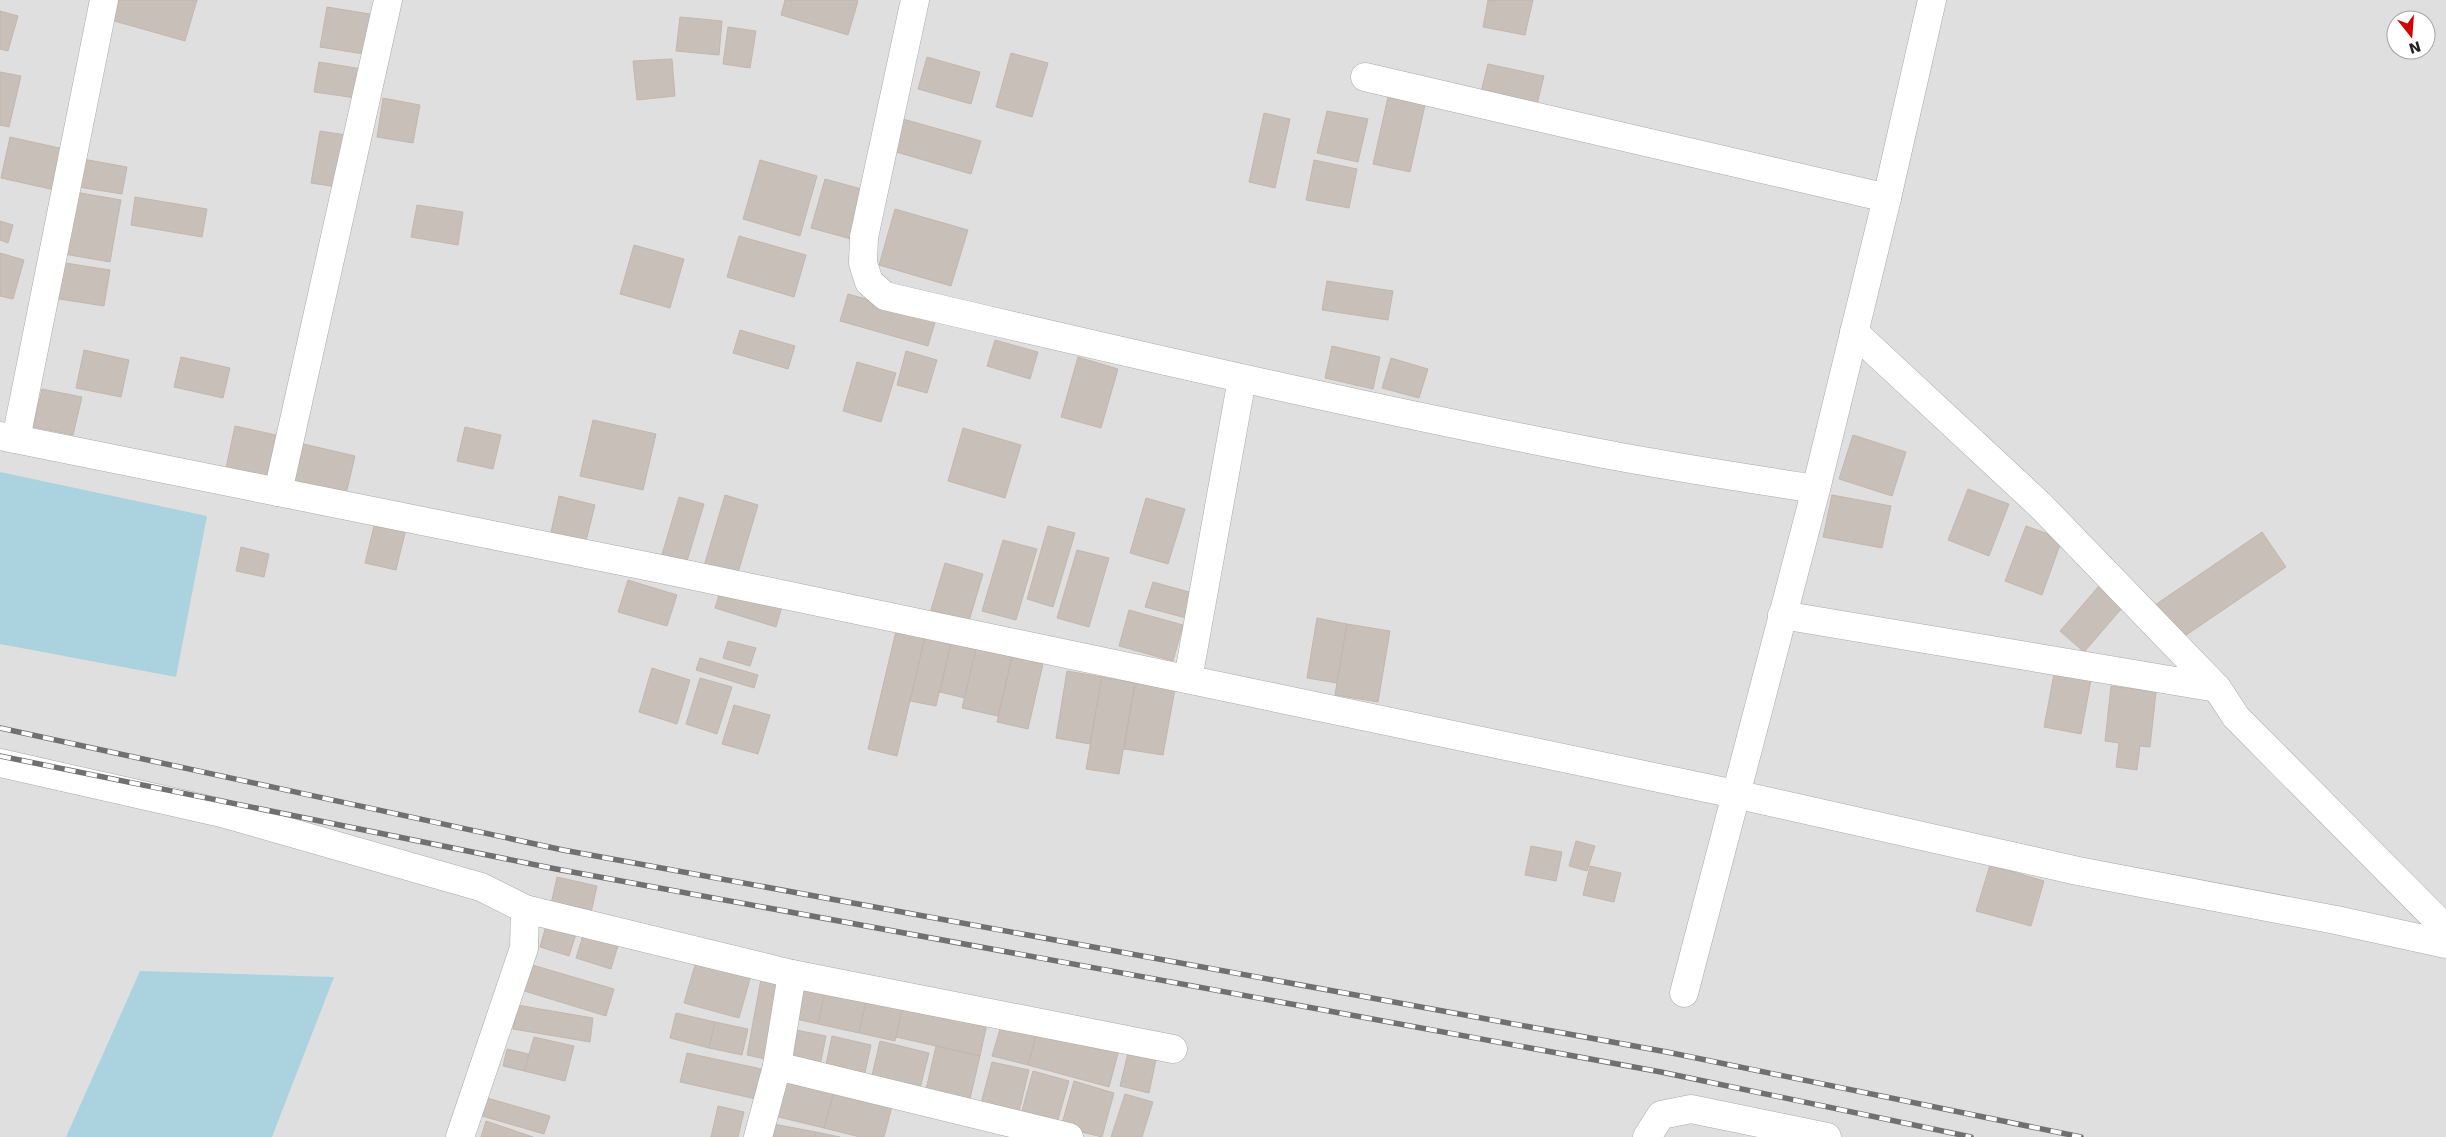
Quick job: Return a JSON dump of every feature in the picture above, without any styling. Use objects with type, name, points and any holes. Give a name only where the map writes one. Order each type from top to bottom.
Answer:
[{"type":"street","points":[[104,0],[8,437],[651,567],[1735,794],[2078,871],[2336,920],[2446,944]]},
{"type":"street","points":[[278,492],[388,0]]},
{"type":"street","points":[[915,0],[864,237],[863,263],[869,282],[885,296],[1242,378],[1592,452],[1816,489]]},
{"type":"street","points":[[1684,993],[1816,489],[1887,198],[1932,0]]},
{"type":"street","points":[[1365,77],[1887,198]]},
{"type":"street","points":[[1854,332],[2040,505],[2217,688],[2236,717],[2446,929]]},
{"type":"street","points":[[1188,679],[1242,378]]},
{"type":"street","points":[[1782,615],[2217,688]]},
{"type":"street","points":[[0,763],[222,813],[481,887],[525,909],[792,974],[1173,1050]]},
{"type":"street","points":[[460,1137],[524,948],[525,909]]},
{"type":"street","points":[[758,1137],[777,1066],[792,974]]},
{"type":"street","points":[[777,1066],[1069,1137]]},
{"type":"street","points":[[1647,1137],[1661,1115],[1691,1109],[1827,1137]]},
{"type":"shaded area","points":[[0,0],[2446,0],[2446,1137],[0,1137]]},
{"type":"water","points":[[0,472],[207,516],[176,677],[0,644]]},
{"type":"water","points":[[140,971],[334,977],[272,1137],[66,1137]]},
{"type":"building","points":[[117,0],[197,0],[185,41],[111,20]]},
{"type":"building","points":[[785,0],[858,1],[848,35],[781,15]]},
{"type":"building","points":[[1488,0],[1533,0],[1525,35],[1483,27]]},
{"type":"building","points":[[327,7],[376,15],[370,55],[320,47]]},
{"type":"building","points":[[0,11],[18,16],[8,51],[0,49]]},
{"type":"building","points":[[680,17],[722,21],[719,55],[676,51]]},
{"type":"building","points":[[728,27],[756,31],[750,68],[723,64]]},
{"type":"building","points":[[1011,53],[1048,63],[1032,117],[996,107]]},
{"type":"building","points":[[927,57],[980,72],[971,104],[918,89]]},
{"type":"building","points":[[672,59],[675,96],[637,100],[633,61]]},
{"type":"building","points":[[319,62],[368,70],[363,99],[314,92]]},
{"type":"building","points":[[1488,64],[1544,76],[1536,108],[1480,96]]},
{"type":"building","points":[[0,72],[21,76],[9,127],[0,125]]},
{"type":"building","points":[[1388,97],[1425,105],[1410,172],[1373,164]]},
{"type":"building","points":[[383,98],[420,105],[413,143],[377,137]]},
{"type":"building","points":[[1327,111],[1368,119],[1358,162],[1317,153]]},
{"type":"building","points":[[1264,113],[1290,119],[1275,188],[1249,182]]},
{"type":"building","points":[[903,119],[981,141],[971,174],[893,151]]},
{"type":"building","points":[[320,131],[346,135],[337,187],[311,183]]},
{"type":"building","points":[[10,137],[64,149],[55,190],[1,178]]},
{"type":"building","points":[[77,158],[127,167],[122,194],[72,186]]},
{"type":"building","points":[[760,160],[817,176],[800,236],[743,219]]},
{"type":"building","points":[[1314,160],[1357,169],[1349,208],[1306,200]]},
{"type":"building","points":[[825,179],[865,190],[851,239],[811,228]]},
{"type":"building","points":[[75,192],[121,200],[110,262],[64,254]]},
{"type":"building","points":[[135,197],[207,209],[202,237],[131,225]]},
{"type":"building","points":[[417,205],[463,212],[458,245],[411,237]]},
{"type":"building","points":[[895,209],[968,230],[951,286],[879,265]]},
{"type":"building","points":[[0,221],[13,225],[8,243],[0,240]]},
{"type":"building","points":[[739,236],[806,255],[794,297],[727,277]]},
{"type":"building","points":[[634,245],[684,259],[670,308],[620,294]]},
{"type":"building","points":[[0,253],[24,260],[13,299],[0,296]]},
{"type":"building","points":[[59,262],[110,270],[104,306],[53,298]]},
{"type":"building","points":[[1327,281],[1393,291],[1388,320],[1322,310]]},
{"type":"building","points":[[848,294],[936,319],[928,346],[840,321]]},
{"type":"building","points":[[740,330],[795,346],[788,369],[733,353]]},
{"type":"building","points":[[995,340],[1038,352],[1030,379],[987,366]]},
{"type":"building","points":[[1332,346],[1380,357],[1373,389],[1325,378]]},
{"type":"building","points":[[84,350],[129,360],[121,397],[76,388]]},
{"type":"building","points":[[906,351],[937,360],[927,393],[897,385]]},
{"type":"building","points":[[181,357],[230,368],[223,398],[174,387]]},
{"type":"building","points":[[1078,357],[1118,369],[1101,428],[1061,417]]},
{"type":"building","points":[[1391,358],[1428,369],[1419,398],[1382,388]]},
{"type":"building","points":[[857,362],[896,373],[881,422],[843,411]]},
{"type":"building","points":[[42,389],[82,397],[73,435],[33,427]]},
{"type":"building","points":[[593,420],[656,434],[643,490],[580,476]]},
{"type":"building","points":[[235,426],[285,437],[275,479],[226,468]]},
{"type":"building","points":[[465,427],[501,435],[493,469],[457,461]]},
{"type":"building","points":[[963,428],[1021,445],[1005,498],[948,481]]},
{"type":"building","points":[[1853,435],[1906,452],[1892,496],[1839,479]]},
{"type":"building","points":[[295,442],[355,456],[346,494],[285,480]]},
{"type":"building","points":[[1968,489],[2009,504],[1989,556],[1948,540]]},
{"type":"building","points":[[725,495],[758,505],[737,576],[704,566]]},
{"type":"building","points":[[1832,495],[1891,506],[1882,548],[1823,537]]},
{"type":"building","points":[[559,496],[595,505],[584,549],[549,541]]},
{"type":"building","points":[[679,497],[704,504],[685,568],[660,561]]},
{"type":"building","points":[[1146,498],[1185,509],[1168,564],[1130,553]]},
{"type":"building","points":[[375,522],[406,529],[396,570],[365,563]]},
{"type":"building","points":[[1048,526],[1075,533],[1053,607],[1027,599]]},
{"type":"building","points":[[2026,526],[2062,539],[2042,595],[2005,581]]},
{"type":"building","points":[[2262,532],[2286,567],[2179,640],[2155,605]]},
{"type":"building","points":[[1003,540],[1037,549],[1016,620],[982,611]]},
{"type":"building","points":[[241,547],[269,554],[264,577],[236,571]]},
{"type":"building","points":[[1077,550],[1109,558],[1089,627],[1057,618]]},
{"type":"building","points":[[945,563],[983,574],[969,621],[931,610]]},
{"type":"building","points":[[628,580],[677,595],[667,626],[618,612]]},
{"type":"building","points":[[1153,582],[1193,593],[1186,618],[1145,607]]},
{"type":"building","points":[[722,585],[783,603],[776,627],[715,608]]},
{"type":"building","points":[[2099,586],[2123,607],[2084,652],[2060,631]]},
{"type":"building","points":[[1129,610],[1183,625],[1173,661],[1119,646]]},
{"type":"building","points":[[1317,618],[1347,624],[1337,683],[1307,678]]},
{"type":"building","points":[[1347,624],[1390,631],[1378,702],[1335,695]]},
{"type":"building","points":[[896,631],[925,637],[897,756],[868,749]]},
{"type":"building","points":[[925,637],[951,643],[936,706],[910,701]]},
{"type":"building","points":[[728,641],[756,648],[750,666],[723,658]]},
{"type":"building","points":[[951,643],[976,649],[965,698],[940,692]]},
{"type":"building","points":[[976,649],[1012,657],[998,716],[962,708]]},
{"type":"building","points":[[1012,657],[1043,664],[1028,729],[997,722]]},
{"type":"building","points":[[700,658],[758,675],[754,688],[696,670]]},
{"type":"building","points":[[652,668],[690,680],[677,724],[639,712]]},
{"type":"building","points":[[1067,671],[1102,677],[1090,744],[1056,738]]},
{"type":"building","points":[[2054,674],[2091,680],[2081,734],[2044,727]]},
{"type":"building","points":[[1102,677],[1135,683],[1119,774],[1086,769]]},
{"type":"building","points":[[700,678],[732,687],[717,734],[686,724]]},
{"type":"building","points":[[1135,683],[1175,689],[1163,755],[1124,749]]},
{"type":"building","points":[[2111,686],[2156,692],[2150,747],[2140,746],[2137,770],[2116,767],[2119,743],[2105,741]]},
{"type":"building","points":[[734,705],[770,715],[758,754],[722,744]]},
{"type":"building","points":[[1576,841],[1595,846],[1587,871],[1569,866]]},
{"type":"building","points":[[1531,846],[1562,852],[1556,881],[1525,875]]},
{"type":"building","points":[[1990,865],[2044,881],[2031,926],[1976,911]]},
{"type":"building","points":[[1590,866],[1621,873],[1614,902],[1583,895]]},
{"type":"building","points":[[557,877],[597,886],[590,917],[550,909]]},
{"type":"building","points":[[548,919],[578,928],[569,956],[540,947]]},
{"type":"building","points":[[584,932],[619,942],[611,969],[576,958]]},
{"type":"building","points":[[697,958],[752,972],[739,1018],[684,1003]]},
{"type":"building","points":[[529,964],[614,989],[606,1016],[521,990]]},
{"type":"building","points":[[796,977],[827,983],[818,1024],[787,1017]]},
{"type":"building","points":[[761,979],[784,983],[769,1060],[747,1055]]},
{"type":"building","points":[[827,983],[868,992],[859,1033],[818,1024]]},
{"type":"building","points":[[868,992],[904,1000],[895,1041],[859,1033]]},
{"type":"building","points":[[904,1000],[988,1019],[980,1056],[896,1037]]},
{"type":"building","points":[[517,1005],[593,1018],[590,1042],[513,1029]]},
{"type":"building","points":[[676,1013],[715,1022],[709,1048],[670,1038]]},
{"type":"building","points":[[1003,1019],[1038,1029],[1028,1065],[992,1056]]},
{"type":"building","points":[[715,1022],[748,1029],[742,1055],[709,1048]]},
{"type":"building","points":[[786,1028],[826,1036],[820,1066],[780,1058]]},
{"type":"building","points":[[1038,1029],[1119,1050],[1109,1087],[1028,1065]]},
{"type":"building","points":[[832,1036],[871,1045],[864,1077],[825,1069]]},
{"type":"building","points":[[534,1037],[574,1046],[565,1081],[524,1071]]},
{"type":"building","points":[[880,1041],[929,1053],[918,1096],[870,1084]]},
{"type":"building","points":[[936,1046],[980,1056],[969,1103],[925,1094]]},
{"type":"building","points":[[507,1049],[529,1054],[524,1071],[503,1066]]},
{"type":"building","points":[[1129,1049],[1157,1055],[1149,1093],[1120,1086]]},
{"type":"building","points":[[687,1053],[771,1071],[765,1101],[680,1082]]},
{"type":"building","points":[[992,1062],[1029,1070],[1018,1116],[980,1107]]},
{"type":"building","points":[[782,1071],[836,1085],[824,1128],[770,1115]]},
{"type":"building","points":[[1033,1071],[1069,1081],[1057,1123],[1021,1114]]},
{"type":"building","points":[[1074,1081],[1114,1093],[1102,1137],[1061,1127]]},
{"type":"building","points":[[836,1085],[894,1099],[884,1137],[860,1137],[824,1128]]},
{"type":"building","points":[[1125,1094],[1153,1102],[1142,1137],[1111,1137]]},
{"type":"building","points":[[487,1098],[550,1116],[544,1134],[482,1116]]},
{"type":"building","points":[[718,1106],[744,1112],[738,1137],[711,1137]]},
{"type":"building","points":[[486,1121],[533,1137],[481,1137]]},
{"type":"building","points":[[768,1123],[816,1132],[815,1137],[765,1137]]},
{"type":"building","points":[[816,1132],[840,1137],[815,1137]]},
{"type":"railway","points":[[0,728],[563,850],[1667,1052],[2081,1137]]},
{"type":"railway","points":[[0,756],[556,869],[1661,1072],[1971,1137]]}]
